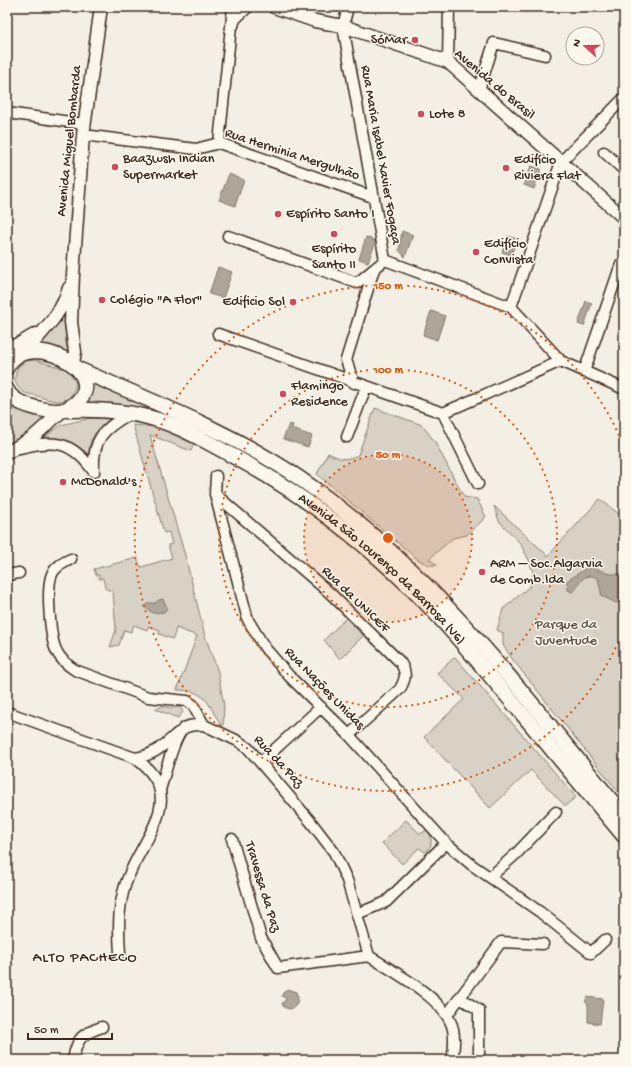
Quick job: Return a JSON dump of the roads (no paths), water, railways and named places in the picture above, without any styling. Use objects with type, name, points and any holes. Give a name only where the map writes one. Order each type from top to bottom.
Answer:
[{"type":"main road","name":"Avenida São Lourenço da Barrosa (V6)","points":[[7,351],[44,353],[159,404],[240,443],[298,478],[360,525],[424,582],[477,639],[624,816]]},
{"type":"main road","points":[[7,367],[17,354],[24,352]]},
{"type":"main road","points":[[65,410],[79,400],[84,389],[84,379],[76,367]]},
{"type":"main road","name":"Avenida São Lourenço da Barrosa (V6)","points":[[7,393],[13,399],[34,407],[65,410],[112,411],[157,420],[182,429],[257,469],[315,508],[378,558],[423,601],[465,646],[624,836]]},
{"type":"street","points":[[218,143],[233,7]]},
{"type":"street","points":[[231,34],[235,19],[248,7]]},
{"type":"street","name":"Avenida do Brasil","points":[[274,7],[315,21],[343,26],[448,62],[624,218]]},
{"type":"street","points":[[343,26],[348,7]]},
{"type":"street","points":[[448,62],[449,7]]},
{"type":"street","name":"Avenida Miguel Bombarda","points":[[73,275],[84,129],[100,8]]},
{"type":"street","name":"Rua Maria Isabel Xavier Fogaça","points":[[228,236],[357,283],[386,260],[373,197],[343,26]]},
{"type":"street","points":[[479,90],[494,43],[545,55]]},
{"type":"street","points":[[511,307],[561,162],[624,98]]},
{"type":"street","name":"Rua Herminia Mergulhão","points":[[7,113],[188,148],[209,147],[218,143],[373,197]]},
{"type":"street","points":[[604,152],[624,170]]},
{"type":"street","points":[[386,260],[511,307],[560,361],[624,389]]},
{"type":"street","points":[[584,372],[621,264]]},
{"type":"street","points":[[354,383],[346,360],[374,269]]},
{"type":"street","points":[[24,352],[48,327],[67,298],[73,275]]},
{"type":"street","points":[[73,275],[71,322],[76,367]]},
{"type":"street","points":[[7,347],[30,338],[48,327]]},
{"type":"street","points":[[218,334],[443,413],[560,361]]},
{"type":"street","points":[[347,437],[366,387]]},
{"type":"street","points":[[9,452],[36,435],[65,410]]},
{"type":"street","points":[[443,413],[478,484]]},
{"type":"street","points":[[9,452],[41,443],[56,443],[69,446],[82,457],[94,472],[93,458],[99,439],[106,429],[130,414]]},
{"type":"street","name":"Rua Nações Unidas","points":[[216,476],[216,494],[248,620],[265,648],[290,677],[349,735],[446,842],[472,865],[546,917],[591,953],[605,940]]},
{"type":"street","name":"Rua da UNICEF","points":[[216,494],[331,594],[400,662],[406,672],[406,680],[400,689],[349,735]]},
{"type":"street","points":[[71,559],[60,564],[52,574],[48,596],[55,649],[60,658],[75,670],[148,697],[187,701],[193,705],[204,725],[189,726],[182,729],[155,752],[147,756],[134,758]]},
{"type":"street","points":[[7,575],[19,573]]},
{"type":"street","points":[[261,762],[321,707]]},
{"type":"street","points":[[7,712],[134,758],[146,766],[154,776],[160,790]]},
{"type":"street","name":"Rua da Paz","points":[[204,725],[238,741],[248,748],[334,852],[347,880],[369,956]]},
{"type":"street","points":[[120,953],[118,922],[121,900],[129,875],[154,830],[160,806],[160,790],[177,738],[182,729]]},
{"type":"street","points":[[490,877],[516,854],[556,812]]},
{"type":"street","name":"Travessa da Paz","points":[[232,839],[261,938],[278,968],[369,956]]},
{"type":"street","points":[[357,914],[386,902],[446,842]]},
{"type":"street","points":[[447,1015],[501,942],[543,944]]},
{"type":"street","points":[[369,956],[415,986],[447,1015],[453,1029],[452,1060]]},
{"type":"street","points":[[460,998],[479,1010],[479,1060]]},
{"type":"street","points":[[73,1060],[76,1045],[81,1036],[102,1027]]},
{"type":"place","name":"SóMar","points":[[415,40]]},
{"type":"place","name":"Lote 8","points":[[421,114]]},
{"type":"place","name":"Baazwsh Indian Supermarket","points":[[115,167]]},
{"type":"place","name":"Edifício Riviera Flat","points":[[506,168]]},
{"type":"place","name":"Espírito Santo I","points":[[278,214]]},
{"type":"place","name":"Espírito Santo II","points":[[334,234]]},
{"type":"place","name":"Edifício Convista","points":[[476,252]]},
{"type":"place","name":"Colégio \"A Flor\"","points":[[102,300]]},
{"type":"place","name":"Edificio Sol","points":[[293,302]]},
{"type":"place","name":"Flamingo Residence","points":[[283,394]]},
{"type":"place","name":"McDonald's","points":[[63,482]]},
{"type":"place","name":"ARM – Soc.Algarvia de Comb.lda","points":[[482,572]]},
{"type":"district","name":"ALTO PACHECO","points":[[85,958]]},
{"type":"park label","name":"Parque da Juventude","points":[[566,634]]}]
